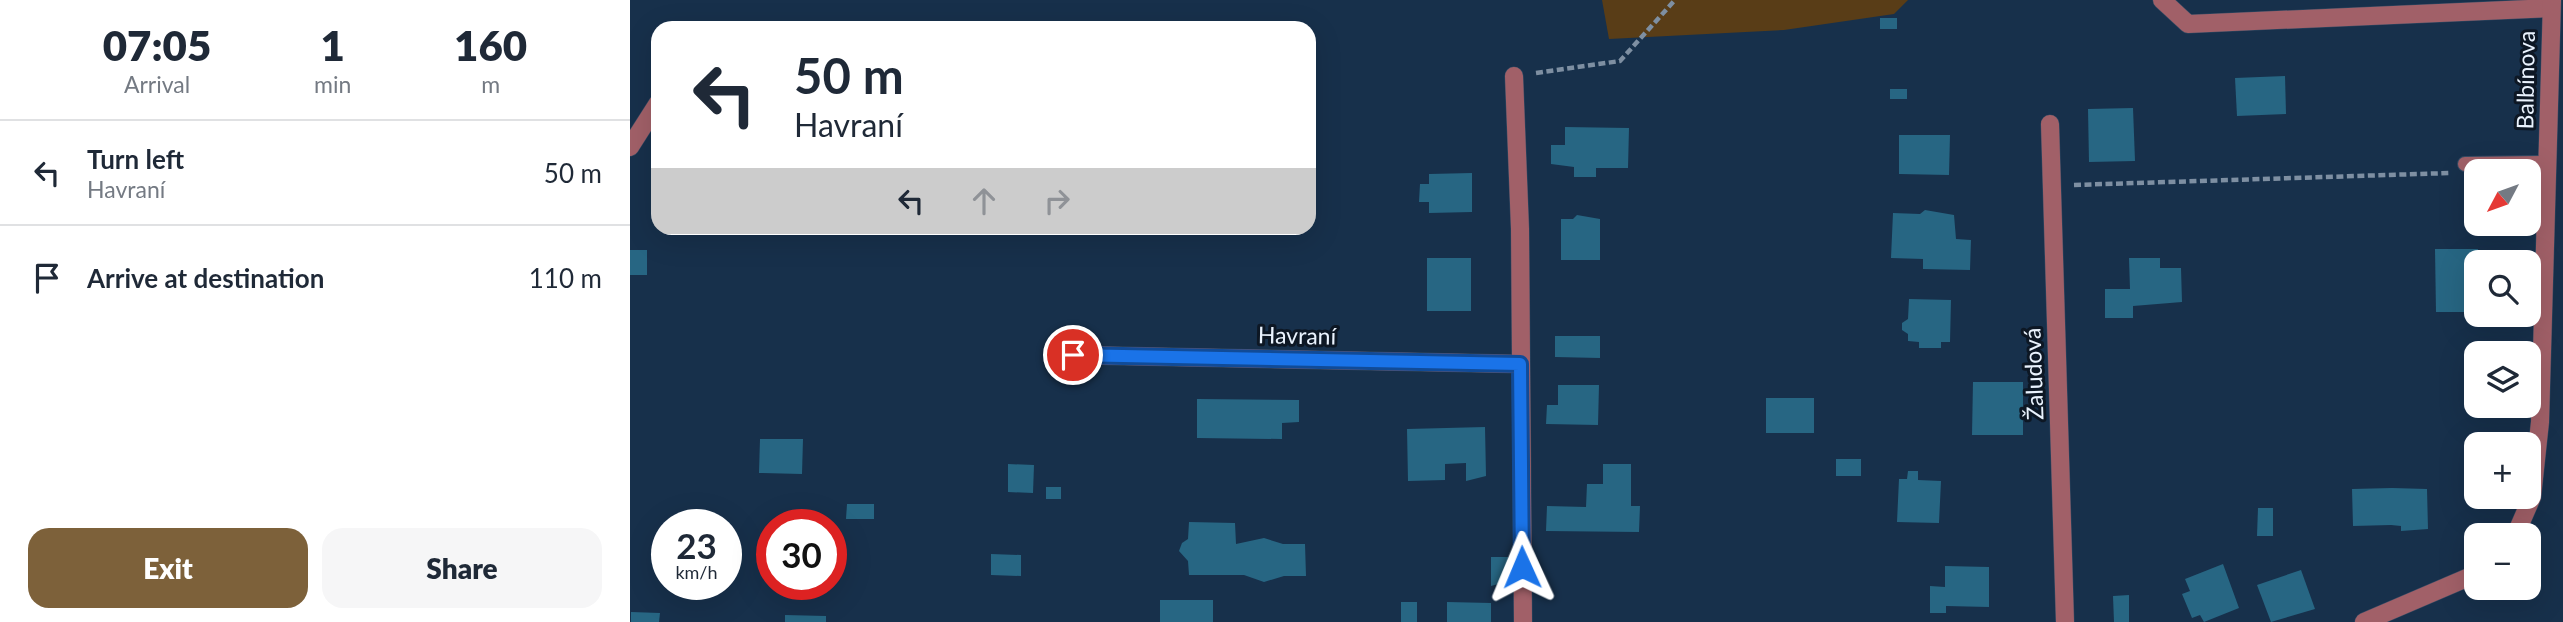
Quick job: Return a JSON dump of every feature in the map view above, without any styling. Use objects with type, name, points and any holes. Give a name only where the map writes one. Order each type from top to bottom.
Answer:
[{"type":"street","points":[[2162,0],[2188,24],[2552,4]]},
{"type":"street","name":"Balbínova","points":[[2521,523],[2532,497],[2538,464],[2555,211],[2548,163],[2552,4]]},
{"type":"street","points":[[1514,76],[1520,229],[1523,622]]},
{"type":"street","points":[[630,147],[651,114]]},
{"type":"street","name":"Žaludová","points":[[2050,124],[2065,622]]},
{"type":"street","name":"Havraní","points":[[1073,355],[1520,364]]},
{"type":"street","points":[[2364,622],[2464,579]]},
{"type":"lane","points":[[2541,163],[2548,163]]},
{"type":"path","points":[[1514,76],[1620,61],[1675,0]]},
{"type":"path","points":[[2052,185],[2464,168]]},
{"type":"shaded area","points":[[1602,0],[1908,0],[1894,14],[1784,30],[1609,39]]},
{"type":"building","points":[[1880,18],[1897,18],[1897,29],[1880,29]]},
{"type":"building","points":[[2285,76],[2286,114],[2237,116],[2235,78]]},
{"type":"building","points":[[1890,89],[1907,89],[1907,99],[1890,99]]},
{"type":"building","points":[[2133,108],[2135,161],[2089,162],[2088,109]]},
{"type":"building","points":[[1565,127],[1629,128],[1628,168],[1596,168],[1596,177],[1574,177],[1574,167],[1551,164],[1551,145],[1565,145]]},
{"type":"building","points":[[1899,135],[1950,135],[1949,175],[1899,174]]},
{"type":"building","points":[[1472,173],[1472,212],[1429,213],[1429,202],[1419,202],[1420,184],[1429,184],[1429,174]]},
{"type":"building","points":[[1925,210],[1954,215],[1956,239],[1971,240],[1970,270],[1923,269],[1923,259],[1891,258],[1893,213],[1920,214]]},
{"type":"building","points":[[1577,215],[1600,219],[1600,260],[1561,260],[1561,219],[1573,219]]},
{"type":"building","points":[[2435,249],[2478,249],[2464,250],[2464,312],[2436,312]]},
{"type":"building","points":[[630,250],[647,250],[647,275],[630,275]]},
{"type":"building","points":[[1427,258],[1471,258],[1471,311],[1427,311]]},
{"type":"building","points":[[2129,258],[2160,258],[2160,268],[2181,268],[2182,302],[2133,306],[2133,318],[2105,318],[2105,289],[2130,289]]},
{"type":"building","points":[[1909,299],[1951,300],[1950,342],[1941,342],[1941,348],[1919,348],[1919,342],[1908,341],[1908,334],[1902,330],[1902,323],[1908,319]]},
{"type":"building","points":[[1555,336],[1600,336],[1600,358],[1555,357]]},
{"type":"building","points":[[1973,382],[2023,382],[2023,435],[1972,435]]},
{"type":"building","points":[[1558,385],[1599,385],[1598,425],[1546,424],[1547,405],[1558,405]]},
{"type":"building","points":[[1766,398],[1814,398],[1814,433],[1766,433]]},
{"type":"building","points":[[1197,399],[1299,400],[1299,422],[1282,423],[1282,439],[1197,438]]},
{"type":"building","points":[[1485,427],[1486,476],[1466,481],[1466,463],[1445,464],[1445,480],[1408,481],[1407,429]]},
{"type":"building","points":[[760,439],[803,439],[802,474],[759,473]]},
{"type":"building","points":[[1836,459],[1861,459],[1861,476],[1836,476]]},
{"type":"building","points":[[1008,464],[1034,465],[1033,493],[1008,492]]},
{"type":"building","points":[[1603,464],[1631,464],[1631,506],[1640,506],[1639,532],[1546,531],[1547,506],[1586,507],[1587,484],[1603,484]]},
{"type":"building","points":[[1908,471],[1918,471],[1918,480],[1941,481],[1939,523],[1897,522],[1899,479],[1907,479]]},
{"type":"building","points":[[1046,487],[1061,487],[1061,499],[1046,499]]},
{"type":"building","points":[[2352,489],[2427,489],[2428,529],[2401,531],[2401,526],[2353,526]]},
{"type":"building","points":[[847,504],[874,504],[874,519],[847,519]]},
{"type":"building","points":[[2258,508],[2273,508],[2273,536],[2257,536]]},
{"type":"building","points":[[1189,522],[1235,523],[1236,544],[1264,538],[1283,544],[1305,544],[1306,576],[1284,576],[1264,582],[1244,575],[1189,575],[1188,561],[1179,551],[1182,543],[1188,539]]},
{"type":"building","points":[[991,554],[1021,555],[1021,576],[991,575]]},
{"type":"building","points":[[1491,557],[1508,557],[1509,581],[1491,586]]},
{"type":"building","points":[[2223,564],[2239,608],[2204,622],[2200,615],[2192,618],[2182,594],[2190,591],[2185,579]]},
{"type":"building","points":[[1945,566],[1989,567],[1989,607],[1946,606],[1946,613],[1930,613],[1930,586],[1945,587]]},
{"type":"building","points":[[2301,570],[2315,609],[2271,622],[2257,585]]},
{"type":"building","points":[[2129,595],[2129,622],[2114,622],[2113,596]]},
{"type":"building","points":[[1160,600],[1213,600],[1213,622],[1160,622]]},
{"type":"building","points":[[1401,602],[1417,602],[1417,622],[1401,622]]},
{"type":"building","points":[[1447,602],[1491,603],[1491,622],[1447,622]]},
{"type":"building","points":[[631,612],[660,613],[659,622],[631,622]]},
{"type":"building","points":[[785,615],[826,616],[826,622],[785,622]]},
{"type":"route","points":[[1073,355],[1520,364],[1522,567]]}]
